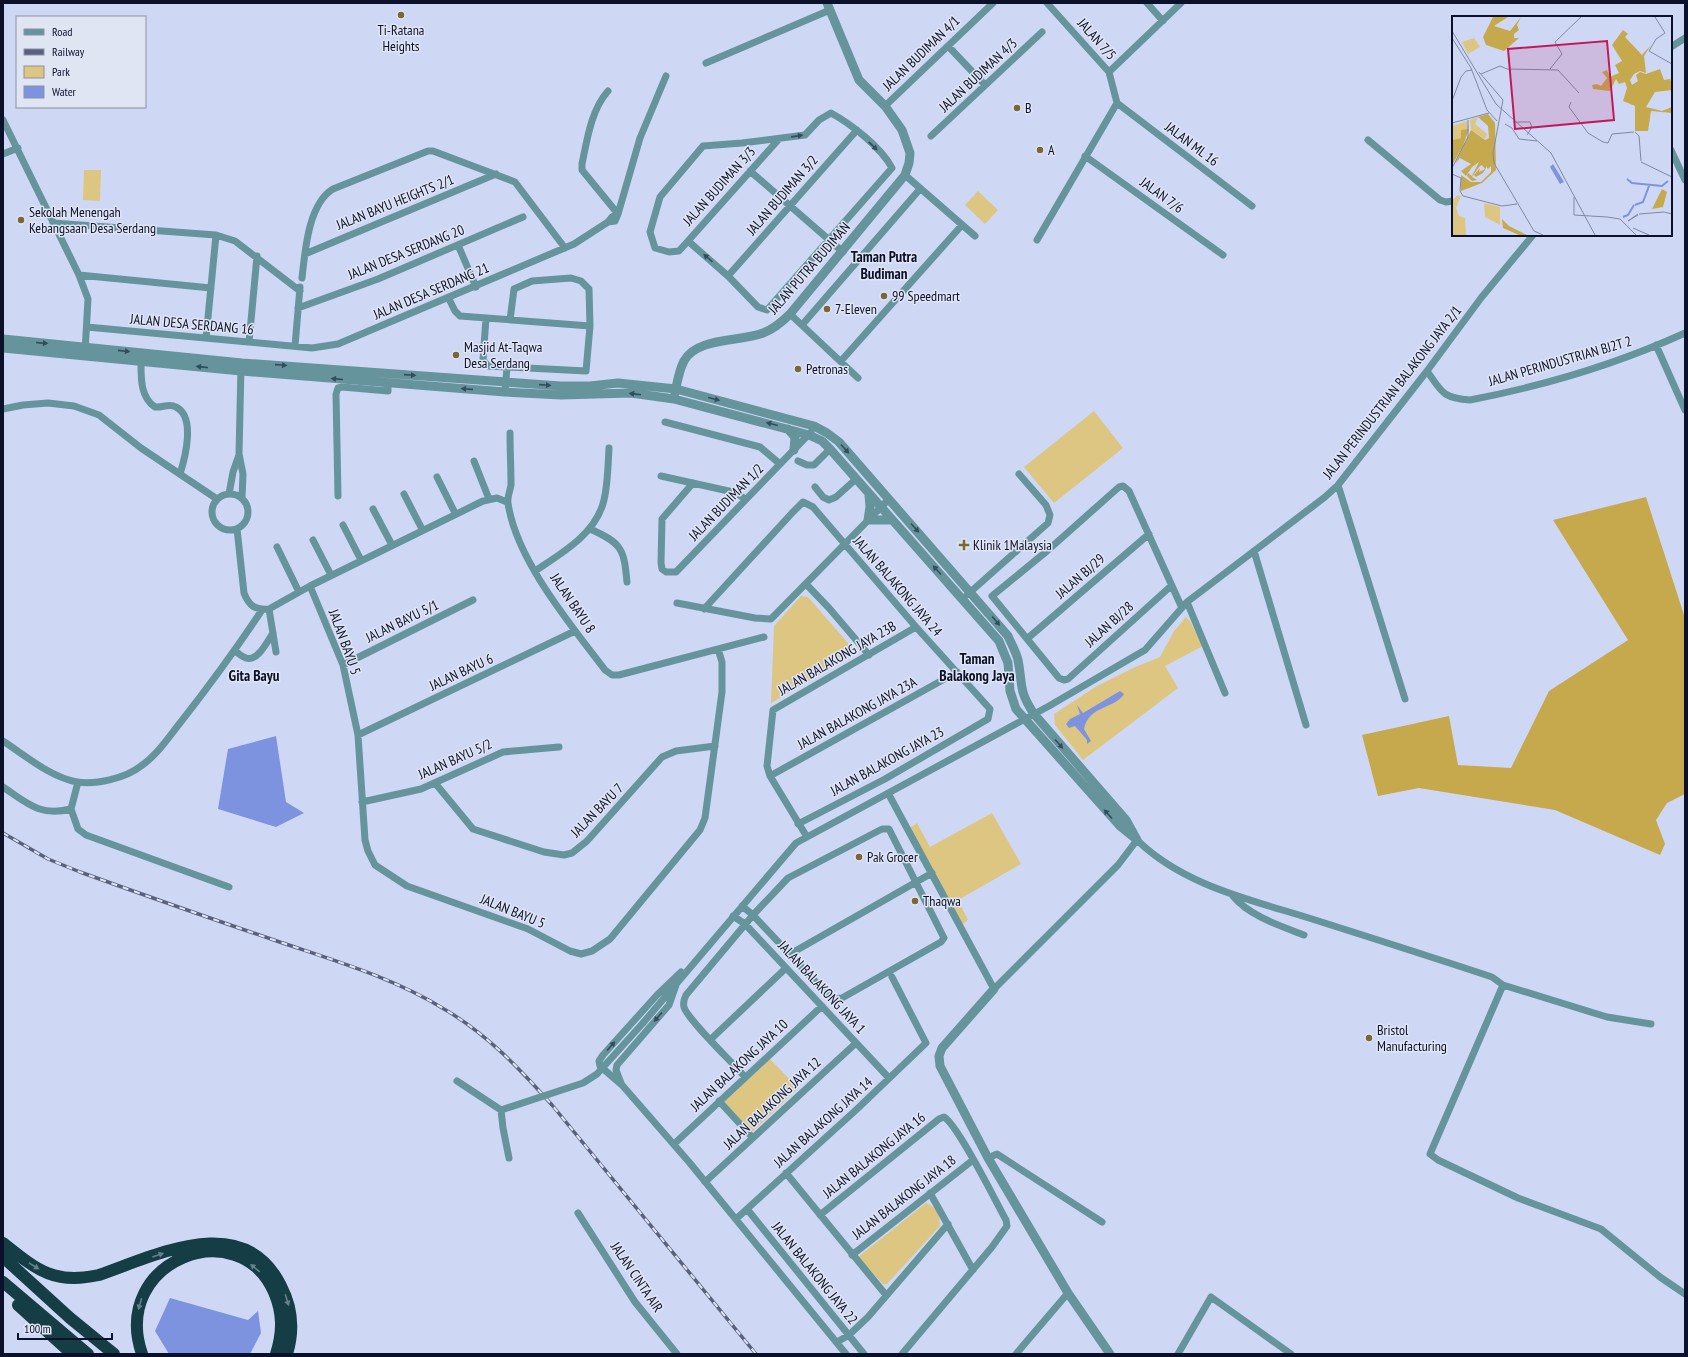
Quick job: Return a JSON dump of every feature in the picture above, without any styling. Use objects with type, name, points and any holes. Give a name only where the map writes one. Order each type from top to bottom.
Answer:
[{"type":"highway","points":[[3,1242],[33,1266],[56,1276],[71,1278],[84,1278],[99,1275],[193,1244],[210,1242],[242,1248],[257,1257],[270,1268],[286,1295],[291,1323],[287,1354]]},
{"type":"highway","points":[[142,1354],[137,1329],[138,1312],[143,1294],[152,1279],[170,1262],[182,1257],[212,1251],[236,1256],[248,1262],[264,1276],[272,1286],[281,1312],[280,1341],[276,1354]]},
{"type":"highway","points":[[3,1258],[64,1313],[114,1354]]},
{"type":"highway","points":[[3,1282],[88,1354]]},
{"type":"highway","points":[[3,1291],[72,1354]]},
{"type":"street","name":"JALAN BUDIMAN 4/1","points":[[885,106],[993,3]]},
{"type":"street","name":"JALAN 7/5","points":[[1047,3],[1110,72],[1181,3]]},
{"type":"street","points":[[1147,3],[1163,21]]},
{"type":"street","points":[[706,63],[828,7],[859,80],[885,106],[902,130],[907,143],[909,163],[905,175],[975,236]]},
{"type":"street","name":"JALAN BUDIMAN 4/3","points":[[931,136],[1042,32]]},
{"type":"street","points":[[1672,46],[1685,38]]},
{"type":"street","points":[[948,46],[985,85]]},
{"type":"street","points":[[1037,240],[1117,103],[1110,72]]},
{"type":"street","points":[[618,214],[640,138],[666,76]]},
{"type":"street","points":[[608,91],[602,99],[591,124],[582,170],[618,214]]},
{"type":"street","name":"JALAN ML 16","points":[[1117,103],[1252,206]]},
{"type":"street","points":[[688,240],[728,276],[758,308],[767,310],[892,168],[888,160],[856,130],[831,113],[819,120],[805,135],[779,139]]},
{"type":"street","points":[[3,120],[79,275],[88,299],[85,351]]},
{"type":"street","name":"JALAN BUDIMAN 3/2","points":[[728,276],[856,130]]},
{"type":"street","name":"JALAN BUDIMAN 3/3","points":[[779,139],[679,251],[669,252],[655,248],[650,232],[660,197],[703,146],[779,139]]},
{"type":"street","points":[[1368,140],[1440,200],[1446,202],[1452,201]]},
{"type":"street","points":[[3,154],[18,148]]},
{"type":"street","points":[[302,278],[307,237],[321,198],[333,189],[428,151],[433,151],[515,182],[564,248]]},
{"type":"street","points":[[1672,152],[1685,180]]},
{"type":"street","name":"JALAN 7/6","points":[[1085,156],[1223,255]]},
{"type":"street","points":[[750,171],[843,252]]},
{"type":"street","name":"JALAN BAYU HEIGHTS 2/1","points":[[305,254],[496,174]]},
{"type":"street","name":"JALAN PUTRA BUDIMAN","points":[[674,399],[684,360],[694,351],[709,343],[763,333],[779,325],[843,252],[905,175]]},
{"type":"street","points":[[802,325],[920,188]]},
{"type":"street","name":"JALAN DESA SERDANG 21","points":[[295,346],[312,348],[338,344],[449,299],[574,244],[608,222],[615,221],[618,214]]},
{"type":"street","name":"JALAN DESA SERDANG 20","points":[[298,308],[378,279],[523,217]]},
{"type":"street","points":[[53,223],[216,236],[235,241],[300,289],[295,346]]},
{"type":"street","points":[[841,361],[962,225]]},
{"type":"street","points":[[206,338],[216,236]]},
{"type":"street","name":"JALAN PERINDUSTRIAN BALAKONG JAYA 2/1","points":[[689,967],[796,843],[1034,714],[1145,650],[1187,602],[1325,497],[1338,485],[1427,371],[1481,298],[1532,236]]},
{"type":"street","points":[[458,245],[476,287]]},
{"type":"street","points":[[249,342],[257,256]]},
{"type":"street","points":[[79,275],[211,288]]},
{"type":"street","points":[[486,318],[484,363],[488,366],[586,371],[590,326],[589,289],[581,281],[571,278],[532,281],[514,289],[510,320]]},
{"type":"street","points":[[449,299],[460,316],[590,326]]},
{"type":"street","points":[[790,314],[858,378]]},
{"type":"street","name":"JALAN DESA SERDANG 16","points":[[87,327],[295,346]]},
{"type":"street","name":"JALAN PERINDUSTRIAN BJ2T 2","points":[[1427,371],[1445,395],[1455,399],[1470,400],[1569,375],[1656,345],[1685,333]]},
{"type":"street","points":[[3,339],[141,361],[506,387],[561,395],[619,392],[674,399],[788,428],[827,433],[839,442],[1008,636],[1018,659],[1021,691],[1034,714],[1126,820],[1137,840]]},
{"type":"street","points":[[1656,345],[1685,410]]},
{"type":"street","points":[[3,348],[85,351],[388,383],[506,387],[590,386],[618,383],[676,389],[811,430],[830,449],[869,495],[963,599],[999,642],[1008,663],[1012,700],[1024,719],[1120,826],[1150,853],[1174,869],[1232,895],[1492,976],[1503,985],[1607,1017],[1651,1024]]},
{"type":"street","points":[[141,361],[142,384],[150,404],[155,407],[171,405],[176,407],[181,411],[185,419],[187,443],[180,474]]},
{"type":"street","points":[[241,367],[239,454],[243,474],[242,498],[248,507],[248,518],[237,529],[223,528],[215,521],[212,510],[218,499],[229,494],[242,498]]},
{"type":"street","points":[[506,387],[507,367]]},
{"type":"street","points":[[338,496],[336,394],[338,388],[342,387],[388,391],[388,383]]},
{"type":"street","points":[[3,409],[23,405],[48,403],[74,406],[99,415],[180,474],[218,499]]},
{"type":"street","points":[[665,422],[760,447],[780,464]]},
{"type":"street","points":[[788,428],[795,438],[794,450]]},
{"type":"street","name":"JALAN BUDIMAN 1/2","points":[[693,483],[662,520],[662,569],[666,572],[676,572],[794,450],[811,430]]},
{"type":"street","name":"JALAN BAYU 8","points":[[510,433],[511,485],[507,502],[518,537],[535,571],[575,631],[605,670],[612,675],[619,675],[718,649]]},
{"type":"street","points":[[535,571],[566,550],[590,529],[604,502],[609,448]]},
{"type":"street","points":[[798,461],[807,465],[814,465],[830,449]]},
{"type":"street","points":[[229,494],[233,472],[239,454]]},
{"type":"street","points":[[474,461],[489,499]]},
{"type":"street","points":[[963,599],[1048,523],[1050,515],[1046,505],[1019,474]]},
{"type":"street","points":[[662,476],[733,492],[746,500]]},
{"type":"street","points":[[436,477],[455,513]]},
{"type":"street","points":[[815,487],[823,497],[829,500],[836,497],[856,479]]},
{"type":"street","points":[[1338,485],[1405,699]]},
{"type":"street","points":[[1028,638],[992,596],[1047,551],[1119,487],[1126,487],[1129,491],[1150,534],[1182,608]]},
{"type":"street","points":[[404,494],[422,529]]},
{"type":"street","points":[[868,520],[870,507],[869,495]]},
{"type":"street","points":[[3,741],[46,770],[78,782],[98,781],[121,776],[141,767],[155,754],[266,609],[455,513],[489,499],[503,499],[507,502]]},
{"type":"street","points":[[677,603],[771,620],[889,499]]},
{"type":"street","name":"JALAN BALAKONG JAYA 24","points":[[704,608],[803,502],[813,506],[916,627],[990,709],[988,719]]},
{"type":"street","points":[[373,510],[392,545]]},
{"type":"street","points":[[868,520],[892,520]]},
{"type":"street","points":[[343,525],[361,560]]},
{"type":"street","points":[[237,529],[244,593],[248,604],[254,608],[266,609]]},
{"type":"street","points":[[590,529],[611,539],[621,548],[625,558],[627,582]]},
{"type":"street","name":"JALAN BJ/29","points":[[1028,638],[1150,534]]},
{"type":"street","points":[[313,540],[331,575]]},
{"type":"street","points":[[278,547],[299,592]]},
{"type":"street","points":[[1254,551],[1306,725]]},
{"type":"street","points":[[806,584],[829,608],[868,656]]},
{"type":"street","name":"JALAN BAYU 5","points":[[310,586],[343,665],[358,735],[365,840],[368,852],[374,865],[407,886],[528,929],[559,947],[581,954],[601,946],[610,939],[700,830],[707,804],[715,746],[722,674],[718,649]]},
{"type":"street","name":"JALAN BJ/28","points":[[1028,638],[1059,678],[1064,680],[1172,586]]},
{"type":"street","name":"JALAN BAYU 5/1","points":[[343,665],[473,600]]},
{"type":"street","points":[[1187,602],[1225,693]]},
{"type":"street","points":[[266,609],[273,633],[276,652]]},
{"type":"street","name":"JALAN BALAKONG JAYA 23B","points":[[807,837],[770,776],[767,766],[773,710],[916,627]]},
{"type":"street","name":"JALAN BAYU 6","points":[[358,735],[575,631]]},
{"type":"street","points":[[235,651],[246,658],[251,658],[258,655],[273,633]]},
{"type":"street","points":[[718,649],[764,637]]},
{"type":"street","name":"JALAN BALAKONG JAYA 23A","points":[[770,776],[957,672]]},
{"type":"street","name":"JALAN BALAKONG JAYA 23","points":[[798,824],[885,779],[988,719]]},
{"type":"street","name":"JALAN BAYU 7","points":[[435,783],[472,829],[544,852],[564,855],[572,853],[587,841],[662,757],[676,750],[715,746]]},
{"type":"street","name":"JALAN BAYU 5/2","points":[[362,802],[413,792],[502,752],[559,747]]},
{"type":"street","points":[[78,782],[71,808],[78,829],[86,835],[229,887]]},
{"type":"street","points":[[3,787],[35,808],[46,812],[59,812],[71,808]]},
{"type":"street","points":[[888,793],[994,989]]},
{"type":"street","points":[[742,906],[753,915],[826,993],[834,999],[842,998],[941,942],[944,938],[889,829],[885,828],[797,872],[788,878],[753,915],[745,924],[686,995],[683,1002],[684,1008],[745,1077]]},
{"type":"street","points":[[1110,1354],[1068,1293],[988,1158],[945,1078],[940,1066],[939,1056],[942,1048],[994,989],[1118,865],[1137,840]]},
{"type":"street","points":[[790,954],[932,873]]},
{"type":"street","points":[[1232,895],[1237,902],[1256,913],[1304,935]]},
{"type":"street","name":"JALAN BALAKONG JAYA 1","points":[[733,916],[745,924],[889,1078]]},
{"type":"street","points":[[502,1110],[583,1083],[597,1074],[643,1023],[689,967]]},
{"type":"street","points":[[689,967],[677,974],[657,995],[599,1061],[600,1066],[622,1085],[674,1144],[846,1354]]},
{"type":"street","points":[[711,1039],[786,968]]},
{"type":"street","name":"JALAN BALAKONG JAYA 14","points":[[736,1218],[926,1043],[892,977]]},
{"type":"street","points":[[622,1085],[616,1070],[617,1065],[669,1004],[676,983]]},
{"type":"street","points":[[1503,985],[1430,1154],[1438,1160],[1518,1198],[1601,1229],[1660,1277],[1685,1294]]},
{"type":"street","name":"JALAN BALAKONG JAYA 10","points":[[674,1144],[822,1006]]},
{"type":"street","name":"JALAN BALAKONG JAYA 12","points":[[705,1182],[752,1137],[856,1043]]},
{"type":"street","points":[[457,1081],[502,1110]]},
{"type":"street","points":[[719,1101],[752,1137]]},
{"type":"street","points":[[502,1110],[503,1128],[509,1158]]},
{"type":"street","name":"JALAN BALAKONG JAYA 16","points":[[820,1215],[939,1119],[944,1117],[949,1120],[956,1130],[972,1160]]},
{"type":"street","points":[[988,1158],[997,1154],[1102,1222]]},
{"type":"street","points":[[902,1354],[1005,1230],[1006,1220],[972,1160]]},
{"type":"street","name":"JALAN BALAKONG JAYA 18","points":[[852,1255],[972,1160]]},
{"type":"street","points":[[786,1173],[886,1296]]},
{"type":"street","points":[[930,1193],[973,1270]]},
{"type":"street","name":"JALAN BALAKONG JAYA 22","points":[[747,1209],[864,1354]]},
{"type":"street","name":"JALAN CINTA AIR","points":[[578,1213],[635,1302],[677,1354]]},
{"type":"street","points":[[837,1342],[849,1335],[886,1296],[948,1224]]},
{"type":"street","points":[[1016,1354],[1068,1293]]},
{"type":"street","points":[[1178,1354],[1210,1298],[1291,1354]]},
{"type":"green space","points":[[84,170],[101,170],[100,201],[83,200]]},
{"type":"green space","points":[[978,191],[998,210],[985,224],[965,205]]},
{"type":"green space","points":[[1094,411],[1123,448],[1054,503],[1024,467]]},
{"type":"green space","points":[[801,596],[808,597],[854,650],[853,655],[771,703],[774,626]]},
{"type":"green space","points":[[1186,617],[1190,621],[1203,646],[1165,666],[1178,688],[1083,760],[1055,725],[1054,714],[1097,686],[1133,668],[1160,657],[1174,631]]},
{"type":"green space","points":[[992,813],[1021,864],[958,900],[968,920],[962,924],[910,828],[917,823],[930,847]]},
{"type":"green space","points":[[770,1059],[798,1088],[752,1132],[724,1102]]},
{"type":"green space","points":[[926,1203],[933,1207],[937,1212],[940,1226],[887,1284],[883,1284],[858,1257]]},
{"type":"shaded area","points":[[1646,497],[1685,618],[1685,794],[1667,803],[1656,820],[1665,844],[1660,855],[1555,810],[1419,788],[1378,796],[1362,735],[1449,716],[1458,765],[1511,768],[1549,691],[1628,640],[1553,520]]},
{"type":"water","points":[[1120,691],[1124,694],[1120,699],[1096,711],[1087,721],[1084,729],[1091,741],[1087,744],[1087,740],[1075,726],[1069,728],[1066,724],[1070,719],[1080,714],[1077,705],[1083,713]]},
{"type":"water","points":[[276,736],[286,802],[304,813],[276,827],[218,809],[228,749]]},
{"type":"water","points":[[170,1298],[248,1320],[258,1311],[261,1333],[250,1354],[169,1354],[155,1331]]},
{"type":"railway","points":[[3,833],[48,859],[80,872],[383,978],[444,1009],[475,1029],[528,1078],[552,1105],[756,1354]]},
{"type":"place","name":"Ti-Ratana Heights","points":[[401,15]]},
{"type":"place","name":"B","points":[[1017,108]]},
{"type":"place","name":"A","points":[[1040,150]]},
{"type":"place","name":"Sekolah Menengah Kebangsaan Desa Serdang","points":[[21,220]]},
{"type":"place","name":"99 Speedmart","points":[[884,296]]},
{"type":"place","name":"7-Eleven","points":[[827,309]]},
{"type":"place","name":"Masjid At-Taqwa Desa Serdang","points":[[456,355]]},
{"type":"place","name":"Petronas","points":[[798,369]]},
{"type":"place","name":"Klinik 1Malaysia","points":[[964,545]]},
{"type":"place","name":"Pak Grocer","points":[[859,857]]},
{"type":"place","name":"Thaqwa","points":[[915,901]]},
{"type":"place","name":"Bristol Manufacturing","points":[[1369,1038]]},
{"type":"district","name":"Taman Putra Budiman","points":[[884,264]]},
{"type":"district","name":"Taman Balakong Jaya","points":[[977,666]]},
{"type":"district","name":"Gita Bayu","points":[[254,675]]}]
